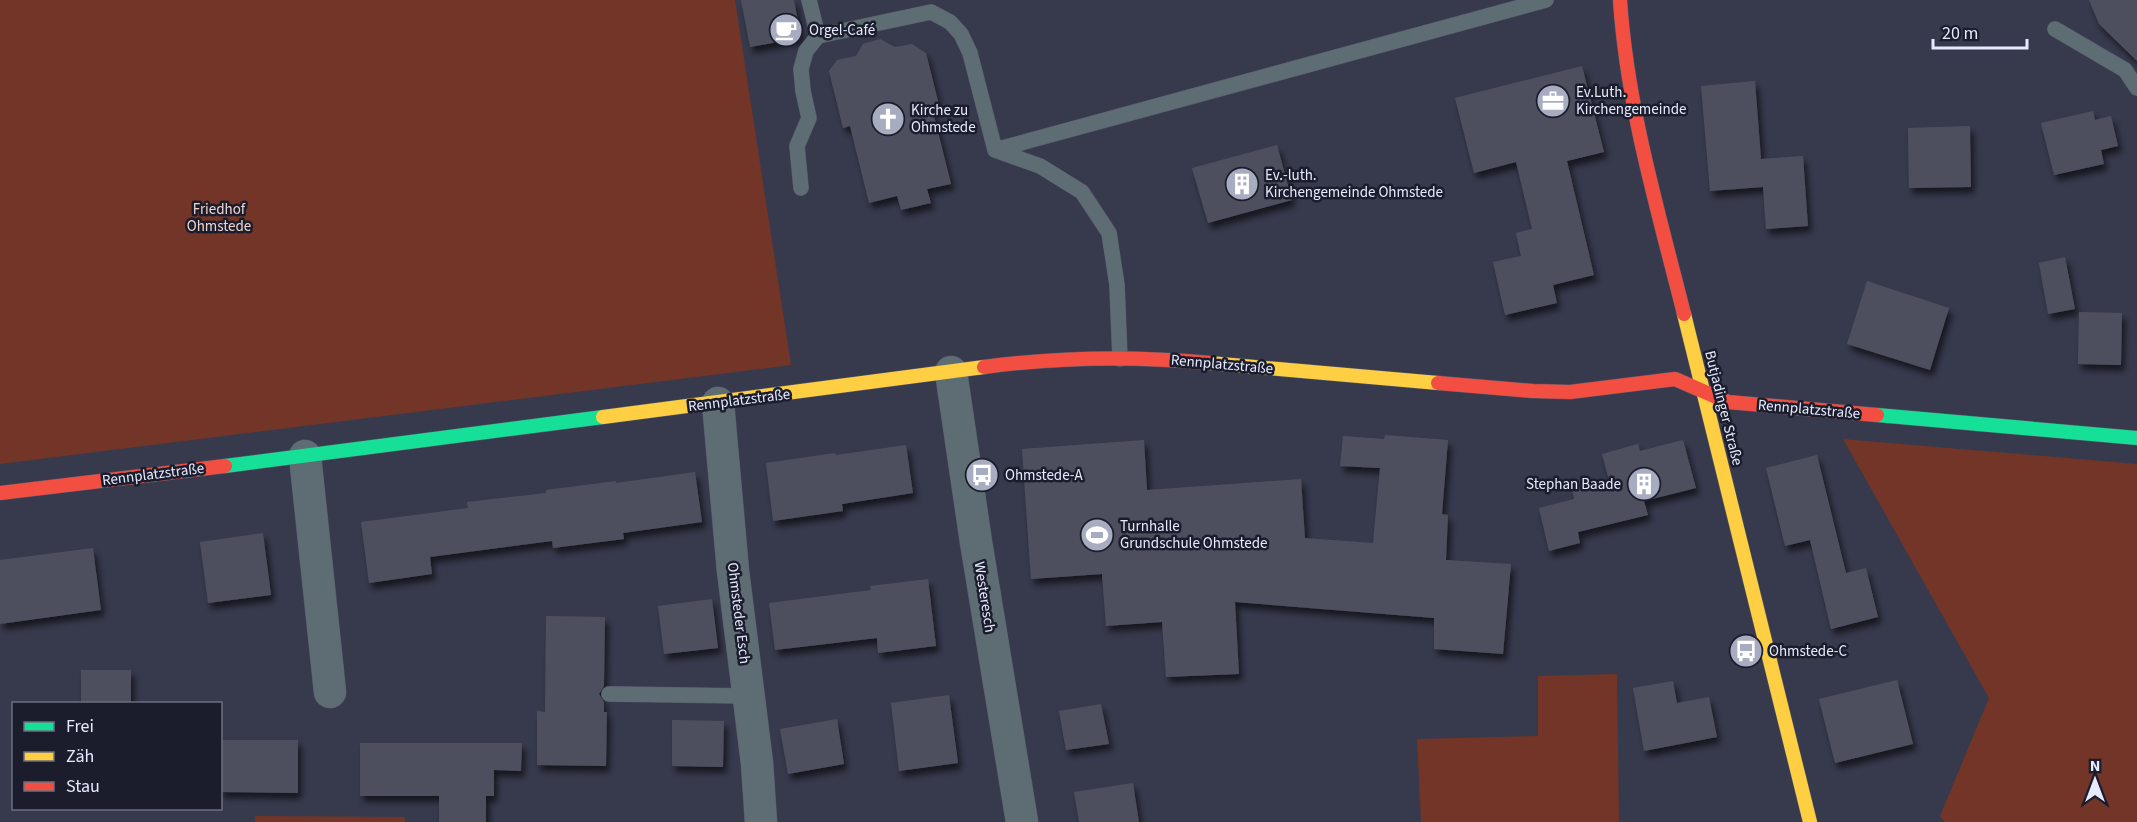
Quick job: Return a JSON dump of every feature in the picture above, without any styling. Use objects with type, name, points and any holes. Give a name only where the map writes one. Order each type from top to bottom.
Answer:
[{"type":"street","name":"Butjadinger Straße","points":[[1620,0],[1623,44],[1633,108],[1810,822]]},
{"type":"street","name":"Rennplatzstraße","points":[[0,493],[305,456],[1029,361],[1167,359],[1533,392],[1570,393],[1675,379],[1728,402],[2137,438]]},
{"type":"street","name":"Westeresch","points":[[951,372],[1022,822]]},
{"type":"street","name":"Ohmsteder Esch","points":[[718,403],[733,571],[750,696],[761,822]]},
{"type":"street","points":[[305,456],[330,692]]},
{"type":"lane","points":[[808,0],[818,36]]},
{"type":"lane","points":[[995,150],[1546,0]]},
{"type":"lane","points":[[801,188],[797,146],[809,118],[801,69],[806,51],[818,36],[931,12],[950,22],[961,34],[970,52],[995,150]]},
{"type":"lane","points":[[2055,30],[2125,70],[2137,88]]},
{"type":"lane","points":[[995,150],[1040,166],[1082,192],[1109,233],[1117,285],[1120,359]]},
{"type":"lane","points":[[609,694],[750,696]]},
{"type":"green space","name":"Friedhof Ohmstede","points":[[0,0],[735,0],[791,365],[0,464]]},
{"type":"green space","points":[[1843,439],[2137,464],[2137,822],[1945,822],[1940,816],[1989,698]]},
{"type":"green space","points":[[1617,674],[1619,822],[1421,822],[1417,739],[1538,736],[1538,676]]},
{"type":"green space","points":[[255,816],[405,817],[405,822],[255,822]]},
{"type":"building","points":[[741,0],[794,0],[801,38],[750,47]]},
{"type":"building","points":[[2089,0],[2137,0],[2137,61],[2099,24]]},
{"type":"building","name":"Kirche zu Ohmstede","points":[[880,39],[895,47],[912,44],[926,53],[939,105],[932,108],[951,184],[927,189],[931,203],[901,210],[897,196],[869,203],[850,126],[843,128],[829,71],[837,60],[856,56],[863,44]]},
{"type":"building","points":[[1582,66],[1604,152],[1567,161],[1594,275],[1553,285],[1557,303],[1505,315],[1493,262],[1521,256],[1516,233],[1532,229],[1516,162],[1474,173],[1455,98]]},
{"type":"building","points":[[1755,81],[1761,159],[1803,156],[1808,226],[1766,229],[1763,187],[1710,191],[1701,86]]},
{"type":"building","points":[[2093,111],[2095,120],[2111,116],[2118,146],[2101,150],[2104,164],[2054,175],[2041,123]]},
{"type":"building","points":[[1970,126],[1971,187],[1909,188],[1908,128]]},
{"type":"building","name":"Ev.-luth. Kirchengemeinde Ohmstede","points":[[1277,145],[1292,200],[1208,223],[1192,168]]},
{"type":"building","points":[[2065,257],[2075,309],[2048,314],[2039,263]]},
{"type":"building","points":[[1867,281],[1949,308],[1930,370],[1847,344]]},
{"type":"building","points":[[2079,312],[2122,313],[2121,365],[2078,364]]},
{"type":"building","points":[[1385,435],[1448,440],[1442,514],[1448,515],[1446,560],[1511,564],[1503,654],[1434,649],[1434,618],[1235,602],[1239,674],[1166,677],[1162,622],[1106,626],[1102,574],[1031,579],[1022,449],[1144,440],[1147,490],[1301,479],[1305,538],[1373,543],[1380,468],[1340,466],[1343,436],[1384,439]]},
{"type":"building","name":"Stephan Baade","points":[[1683,440],[1696,488],[1644,501],[1648,515],[1578,532],[1580,543],[1549,551],[1539,508],[1574,499],[1572,489],[1609,480],[1602,454],[1638,444],[1640,451]]},
{"type":"building","points":[[906,445],[913,493],[842,504],[843,511],[773,521],[766,463]]},
{"type":"building","points":[[1817,455],[1846,573],[1866,568],[1878,617],[1831,629],[1810,540],[1785,546],[1766,468]]},
{"type":"building","points":[[695,472],[702,522],[623,533],[624,539],[553,548],[552,541],[430,557],[432,574],[369,583],[361,522],[468,508],[467,502],[546,493],[546,490]]},
{"type":"building","points":[[263,533],[271,595],[208,603],[200,542]]},
{"type":"building","points":[[93,548],[101,610],[0,624],[0,560]]},
{"type":"building","points":[[928,579],[936,646],[878,653],[877,638],[775,650],[769,603],[871,590],[870,586]]},
{"type":"building","points":[[712,599],[718,648],[664,654],[658,606]]},
{"type":"building","points":[[546,616],[605,617],[604,686],[599,694],[604,702],[604,712],[607,712],[606,766],[537,765],[537,711],[545,712]]},
{"type":"building","points":[[81,670],[131,670],[131,702],[81,702]]},
{"type":"building","points":[[1897,680],[1913,744],[1835,763],[1819,699]]},
{"type":"building","points":[[1673,681],[1677,703],[1709,697],[1717,737],[1644,751],[1633,688]]},
{"type":"building","points":[[949,695],[958,763],[899,771],[891,703]]},
{"type":"building","points":[[1101,704],[1109,744],[1066,750],[1059,711]]},
{"type":"building","points":[[837,719],[844,764],[788,774],[780,729]]},
{"type":"building","points":[[672,720],[724,721],[723,767],[672,766]]},
{"type":"building","points":[[222,740],[298,740],[298,793],[222,792]]},
{"type":"building","points":[[360,743],[522,743],[521,771],[494,770],[494,796],[486,796],[486,822],[439,822],[439,796],[360,796]]},
{"type":"building","points":[[1133,783],[1139,822],[1079,822],[1074,792]]},
{"type":"traffic: fast","points":[[1877,415],[2137,438]]},
{"type":"traffic: fast","points":[[225,466],[603,417]]},
{"type":"traffic: slow","points":[[1684,314],[1810,822]]},
{"type":"traffic: slow","points":[[1210,363],[1438,383]]},
{"type":"traffic: slow","points":[[603,417],[984,367]]},
{"type":"traffic: jam","points":[[1620,0],[1636,119],[1684,314]]},
{"type":"traffic: jam","points":[[984,367],[1041,361],[1097,359],[1154,359],[1210,363]]},
{"type":"traffic: jam","points":[[1438,383],[1570,392],[1675,379],[1728,402],[1877,415]]},
{"type":"traffic: jam","points":[[0,493],[225,466]]},
{"type":"place","name":"Orgel-Café","points":[[786,30]]},
{"type":"place","name":"Ev.Luth. Kirchengemeinde","points":[[1553,101]]},
{"type":"place","name":"Kirche zu Ohmstede","points":[[888,119]]},
{"type":"place","name":"Ev.-luth. Kirchengemeinde Ohmstede","points":[[1242,184]]},
{"type":"place","name":"Ohmstede-A","points":[[982,475]]},
{"type":"place","name":"Stephan Baade","points":[[1644,484]]},
{"type":"place","name":"Turnhalle Grundschule Ohmstede","points":[[1097,535]]},
{"type":"place","name":"Ohmstede-C","points":[[1746,651]]}]
